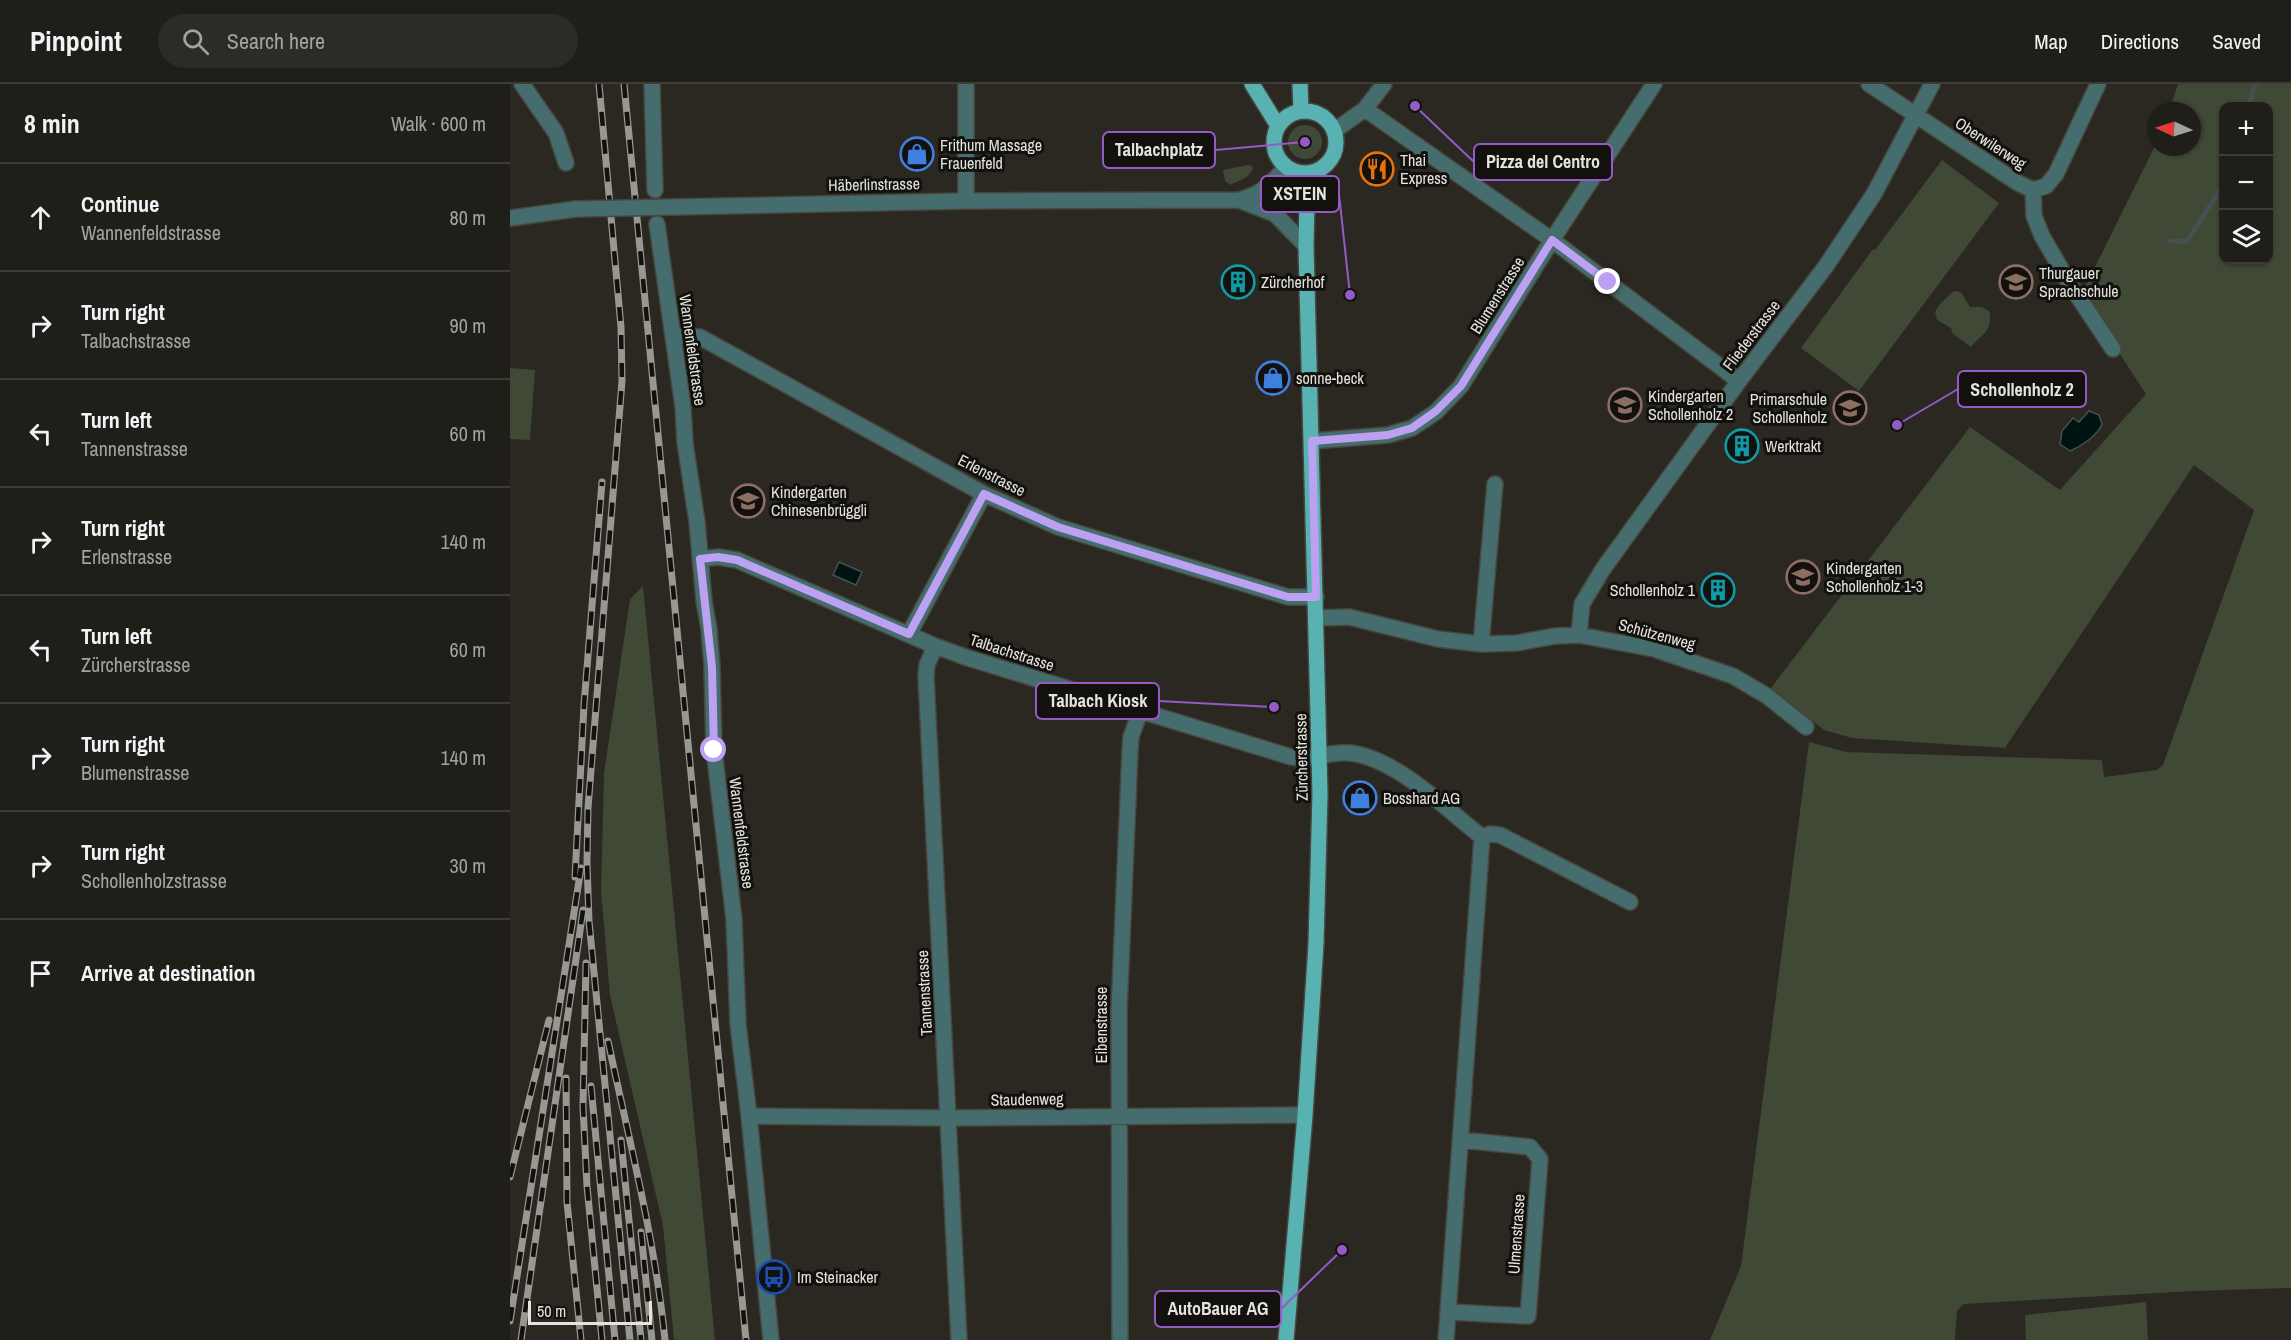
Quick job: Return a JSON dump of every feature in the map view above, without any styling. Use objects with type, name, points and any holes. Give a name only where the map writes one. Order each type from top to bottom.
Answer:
[{"type":"main road","points":[[1252,84],[1278,126]]},
{"type":"main road","points":[[1300,84],[1301,111]]},
{"type":"main road","points":[[1301,111],[1321,115],[1334,131],[1336,141],[1335,152],[1329,162],[1321,169],[1311,173],[1293,172],[1286,167],[1275,152],[1274,143],[1278,126],[1284,118],[1301,111]]},
{"type":"main road","name":"Zürcherstrasse","points":[[1286,1340],[1305,1115],[1318,900],[1320,754],[1306,246],[1307,202],[1311,173]]},
{"type":"street","points":[[522,84],[556,133],[566,163]]},
{"type":"street","points":[[652,84],[655,190]]},
{"type":"street","points":[[966,84],[966,201]]},
{"type":"street","points":[[1334,131],[1365,109],[1384,84]]},
{"type":"street","name":"Blumenstrasse","points":[[1312,441],[1388,435],[1412,428],[1436,411],[1461,386],[1552,240],[1654,84]]},
{"type":"street","name":"Oberwilerweg","points":[[1869,84],[2018,183],[2033,190],[2034,216],[2042,236],[2071,286],[2113,349]]},
{"type":"street","name":"Fliederstrasse","points":[[1579,635],[1582,604],[1603,569],[1739,381],[1826,266],[1874,194],[1932,84]]},
{"type":"street","points":[[2033,190],[2046,186],[2055,174],[2098,84]]},
{"type":"street","points":[[1365,109],[1552,240],[1739,381]]},
{"type":"street","name":"Häberlinstrasse","points":[[510,218],[576,209],[966,201],[1239,200],[1256,196],[1286,167]]},
{"type":"street","name":"Häberlinstrasse","points":[[1239,200],[1275,214],[1306,246]]},
{"type":"street","name":"Wannenfeldstrasse","points":[[657,224],[673,336],[712,667],[714,750],[734,919],[736,1007],[771,1340]]},
{"type":"street","name":"Erlenstrasse","points":[[673,336],[700,337],[984,494],[1058,527],[1288,597],[1316,597]]},
{"type":"street","points":[[1481,644],[1495,484]]},
{"type":"street","points":[[909,634],[984,494]]},
{"type":"street","name":"Talbachstrasse","points":[[700,559],[718,557],[737,560],[935,646],[1140,712],[1291,757],[1311,759],[1320,754]]},
{"type":"street","name":"Schützenweg","points":[[1317,618],[1349,617],[1438,639],[1481,644],[1517,644],[1555,636],[1579,635],[1654,649],[1733,676],[1767,696],[1806,727]]},
{"type":"street","name":"Tannenstrasse","points":[[935,646],[927,664],[926,677],[959,1340]]},
{"type":"street","name":"Eibenstrasse","points":[[1120,1340],[1120,977],[1131,737],[1140,712]]},
{"type":"street","points":[[1320,754],[1332,752],[1360,755],[1396,768],[1482,837]]},
{"type":"street","points":[[1482,837],[1490,834],[1500,835],[1630,902]]},
{"type":"street","points":[[1446,1340],[1482,837]]},
{"type":"street","name":"Staudenweg","points":[[749,1116],[948,1118],[1305,1115]]},
{"type":"street","name":"Ulmenstrasse","points":[[1448,1312],[1528,1316],[1540,1159],[1530,1147],[1461,1140]]},
{"type":"green space","points":[[2178,84],[2291,84],[2291,1288],[1963,1304],[1957,1311],[1955,1340],[1710,1340],[1741,1266],[1809,742],[1846,752],[2102,760],[2104,777],[2157,770],[2163,765],[2254,510],[2194,465],[2005,748],[1852,738],[1824,730],[1771,688],[1970,427],[2060,490],[2146,394],[2081,295],[2150,156],[2201,156],[2201,102],[2172,102]]},
{"type":"green space","points":[[1305,125],[1317,130],[1322,142],[1317,154],[1305,159],[1293,154],[1288,142],[1293,130]]},
{"type":"green space","points":[[1942,160],[1999,203],[1859,391],[1801,348]]},
{"type":"green space","points":[[1252,166],[1253,169],[1247,177],[1230,185],[1225,181],[1223,170]]},
{"type":"green space","points":[[1954,291],[1961,292],[1970,307],[1982,307],[1990,312],[1988,329],[1971,347],[1953,334],[1951,328],[1937,320],[1935,312]]},
{"type":"green space","points":[[510,368],[535,370],[530,440],[510,439]]},
{"type":"green space","points":[[643,586],[715,1340],[674,1340],[663,1226],[610,995],[601,891],[604,773],[630,599]]},
{"type":"green space","points":[[2146,1302],[2148,1340],[2026,1340],[2025,1315]]},
{"type":"shaded area","points":[[2089,411],[2099,415],[2102,424],[2089,440],[2070,451],[2060,444],[2062,431],[2073,418],[2079,422]]},
{"type":"shaded area","points":[[839,562],[862,572],[856,585],[833,575]]},
{"type":"waterway","points":[[2250,102],[2255,84]]},
{"type":"waterway","points":[[2170,241],[2187,241],[2219,192]]},
{"type":"railway","points":[[599,84],[621,327],[622,381],[588,808],[587,862],[589,921],[630,1340]]},
{"type":"railway","points":[[624,84],[746,1340]]},
{"type":"railway","points":[[575,877],[584,705],[602,482]]},
{"type":"railway","points":[[510,1321],[581,868]]},
{"type":"railway","points":[[521,1340],[583,910]]},
{"type":"railway","points":[[586,963],[583,1107],[587,1186],[602,1340]]},
{"type":"railway","points":[[510,1177],[549,1020]]},
{"type":"railway","points":[[608,1041],[648,1227],[665,1340]]},
{"type":"railway","points":[[566,1078],[567,1202],[581,1340]]},
{"type":"railway","points":[[591,1086],[615,1340]]},
{"type":"railway","points":[[621,1140],[641,1340]]},
{"type":"railway","points":[[641,1232],[652,1340]]},
{"type":"place","name":"Pizza del Centro","points":[[1415,106]]},
{"type":"place","name":"Talbachplatz","points":[[1305,142]]},
{"type":"place","name":"Frithum Massage Frauenfeld","points":[[917,154]]},
{"type":"place","name":"Thai Express","points":[[1377,169]]},
{"type":"place","name":"Zürcherhof","points":[[1238,282]]},
{"type":"place","name":"Thurgauer Sprachschule","points":[[2016,282]]},
{"type":"place","name":"XSTEIN","points":[[1350,295]]},
{"type":"place","name":"sonne-beck","points":[[1273,378]]},
{"type":"place","name":"Kindergarten Schollenholz 2","points":[[1625,405]]},
{"type":"place","name":"Primarschule Schollenholz","points":[[1850,408]]},
{"type":"place","name":"Schollenholz 2","points":[[1897,425]]},
{"type":"place","name":"Werktrakt","points":[[1742,446]]},
{"type":"place","name":"Kindergarten Chinesenbrüggli","points":[[748,501]]},
{"type":"place","name":"Kindergarten Schollenholz 1-3","points":[[1803,577]]},
{"type":"place","name":"Schollenholz 1","points":[[1718,590]]},
{"type":"place","name":"Talbach Kiosk","points":[[1274,707]]},
{"type":"place","name":"Bosshard AG","points":[[1360,798]]},
{"type":"place","name":"AutoBauer AG","points":[[1342,1250]]},
{"type":"place","name":"Im Steinacker","points":[[774,1277]]},
{"type":"route","points":[[714,750],[712,667],[700,559],[718,557],[737,560],[909,634],[984,494],[1058,527],[1288,597],[1316,597],[1312,441],[1388,435],[1412,428],[1436,411],[1461,386],[1552,240],[1608,282]]}]
